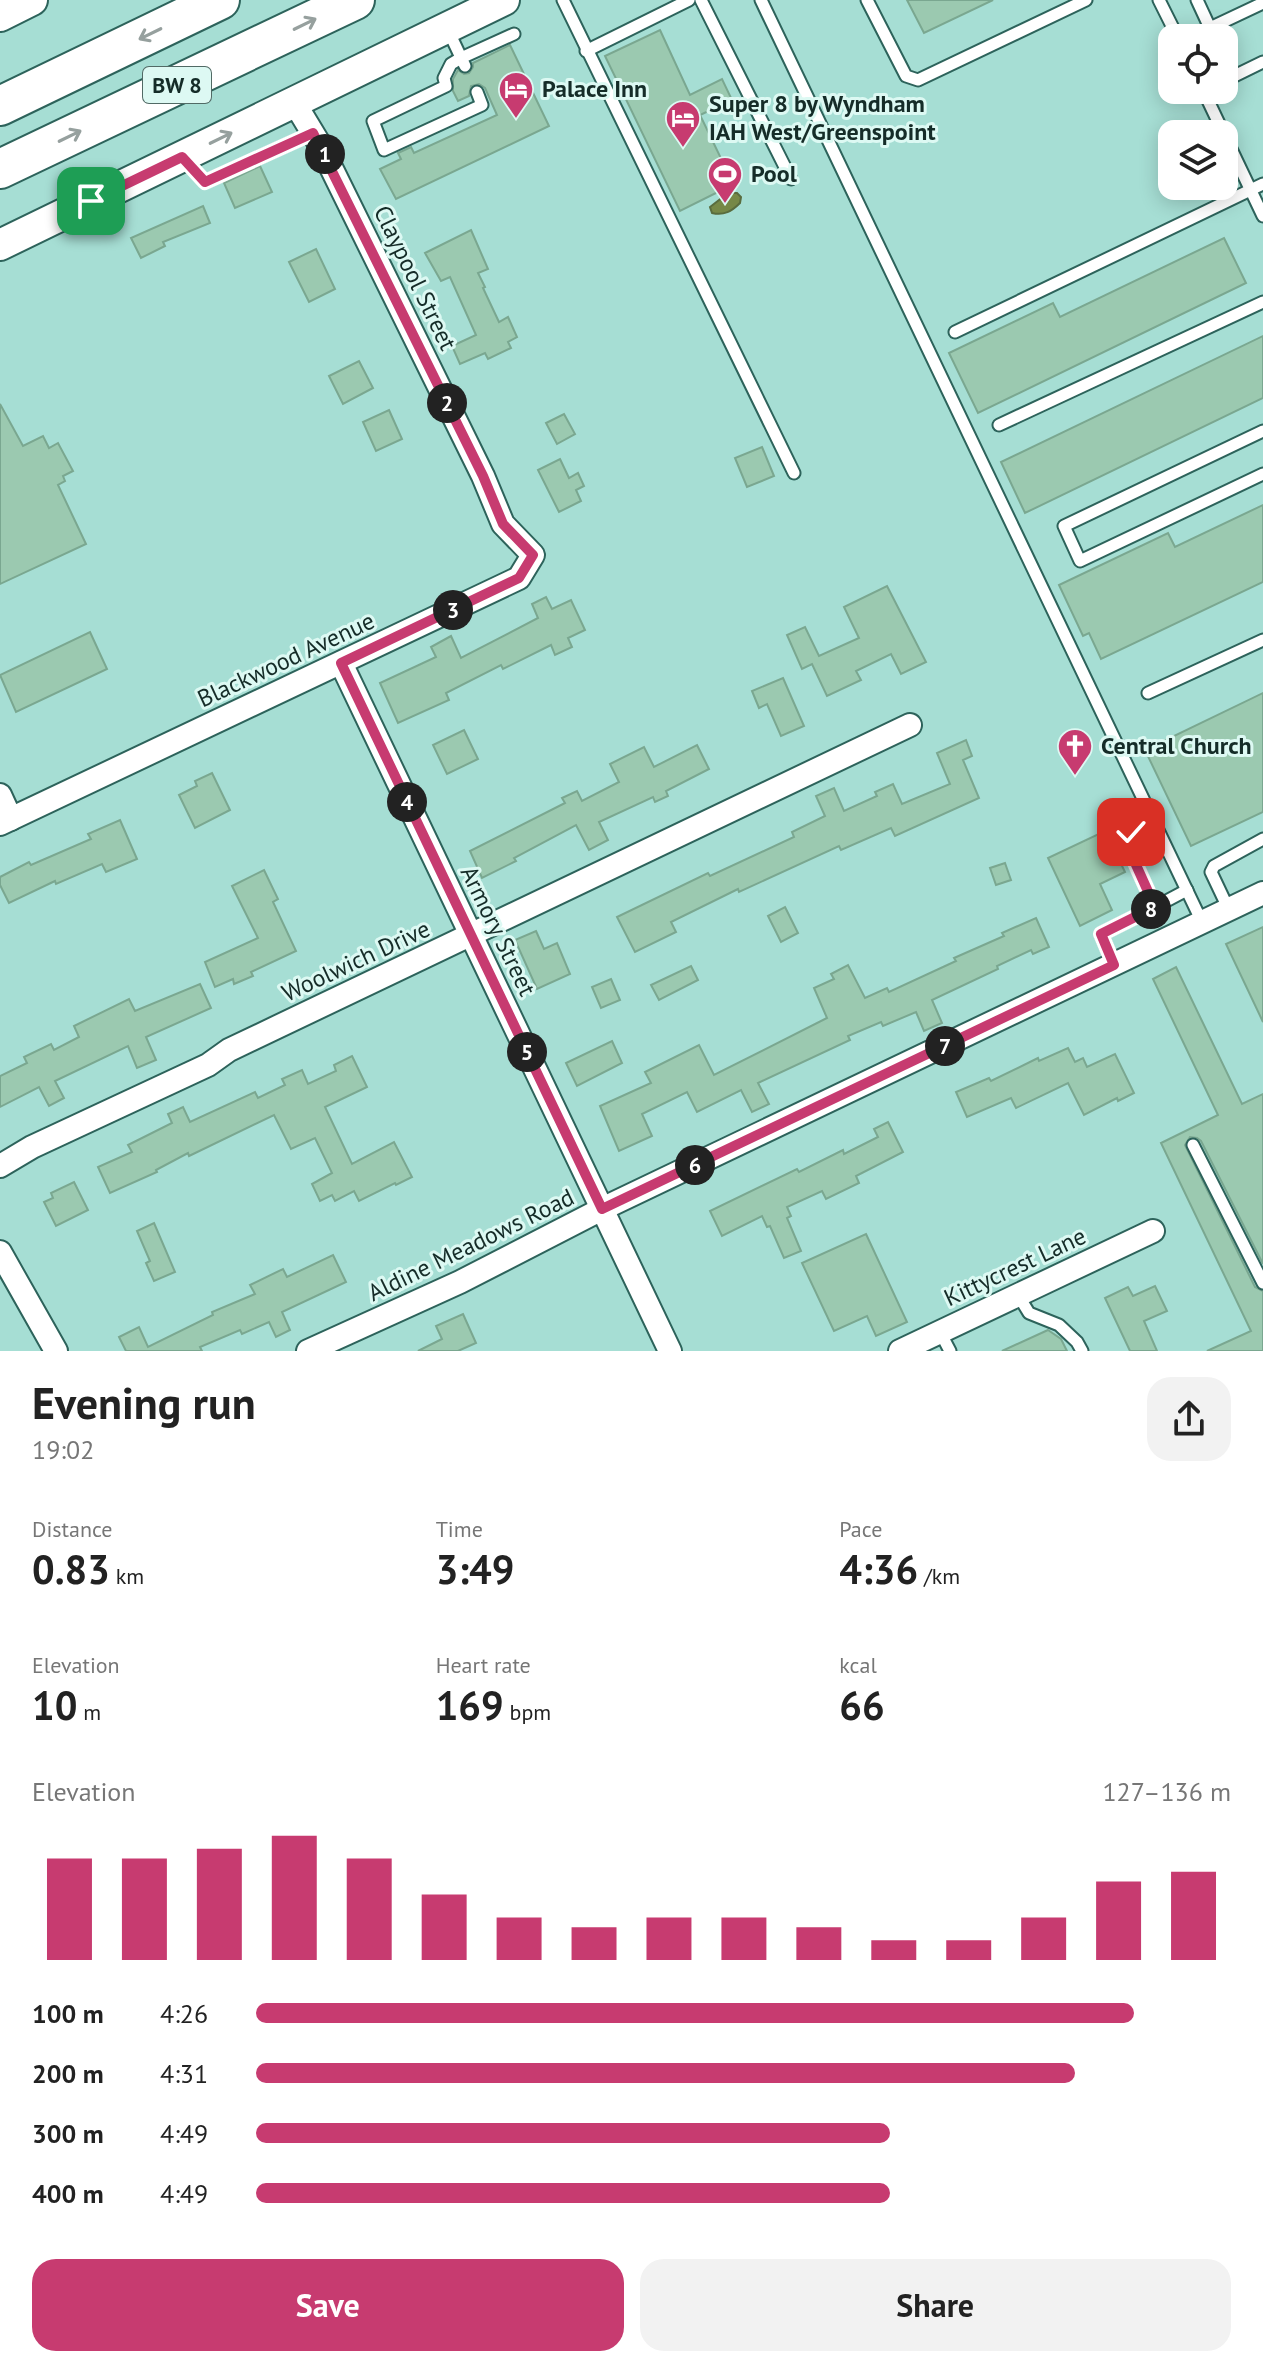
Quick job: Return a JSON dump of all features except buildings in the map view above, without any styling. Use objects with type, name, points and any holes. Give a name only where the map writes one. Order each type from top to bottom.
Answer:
[{"type":"highway","name":"BW 8","points":[[0,106],[220,0]]},
{"type":"highway","name":"BW 8","points":[[0,169],[355,0]]},
{"type":"main road","points":[[0,16],[32,0]]},
{"type":"main road","points":[[0,245],[504,0]]},
{"type":"street","name":"Claypool Street","points":[[294,102],[313,133],[483,476],[503,524]]},
{"type":"street","name":"Blackwood Avenue","points":[[6,822],[519,578],[533,555],[503,524]]},
{"type":"street","name":"Armory Street","points":[[341,663],[670,1351]]},
{"type":"street","name":"Woolwich Drive","points":[[0,1166],[32,1147],[208,1065],[229,1050],[910,725]]},
{"type":"street","points":[[0,795],[6,822]]},
{"type":"street","name":"Aldine Meadows Road","points":[[308,1351],[460,1282],[602,1209],[1263,893]]},
{"type":"street","name":"Kittycrest Lane","points":[[900,1351],[945,1341],[1018,1295],[1153,1231]]},
{"type":"street","points":[[0,1252],[56,1351]]},
{"type":"lane","points":[[563,0],[794,473]]},
{"type":"lane","points":[[586,51],[689,0]]},
{"type":"lane","points":[[701,0],[791,179]]},
{"type":"lane","points":[[761,0],[1202,922]]},
{"type":"lane","points":[[867,0],[906,76],[918,80],[1086,0]]},
{"type":"lane","points":[[1159,0],[1171,24]]},
{"type":"lane","points":[[1197,0],[1210,28],[1263,3]]},
{"type":"lane","points":[[447,28],[463,62]]},
{"type":"lane","points":[[477,92],[482,105],[384,150],[373,121],[446,86],[445,71],[514,34]]},
{"type":"lane","points":[[1238,74],[1263,62]]},
{"type":"lane","points":[[1211,104],[1263,216]]},
{"type":"lane","points":[[182,157],[205,182],[313,133]]},
{"type":"lane","points":[[955,332],[1263,184]]},
{"type":"lane","points":[[999,425],[1263,302]]},
{"type":"lane","points":[[1263,431],[1064,526],[1080,561],[1263,474]]},
{"type":"lane","points":[[1148,693],[1263,640]]},
{"type":"lane","points":[[1154,821],[1123,836],[1155,907]]},
{"type":"lane","points":[[1229,910],[1211,872],[1214,866],[1263,839]]},
{"type":"lane","points":[[1114,965],[1101,934],[1187,890]]},
{"type":"lane","points":[[1193,1145],[1263,1283]]},
{"type":"lane","points":[[1018,1295],[1029,1313],[1059,1325],[1082,1351]]},
{"type":"shaded area","name":"Pool","points":[[728,193],[737,193],[741,197],[740,203],[728,212],[712,213],[710,207]]},
{"type":"place","name":"Palace Inn","points":[[516,120]]},
{"type":"place","name":"Super 8 by Wyndham IAH West/Greenspoint","points":[[683,149]]},
{"type":"place","name":"Pool","points":[[725,205]]},
{"type":"place","name":"Central Church","points":[[1075,777]]},
{"type":"route","points":[[91,201],[182,157],[205,182],[313,133],[483,476],[503,524],[533,555],[519,578],[341,663],[602,1209],[1114,965],[1101,934],[1155,907],[1123,836],[1131,832]]}]
